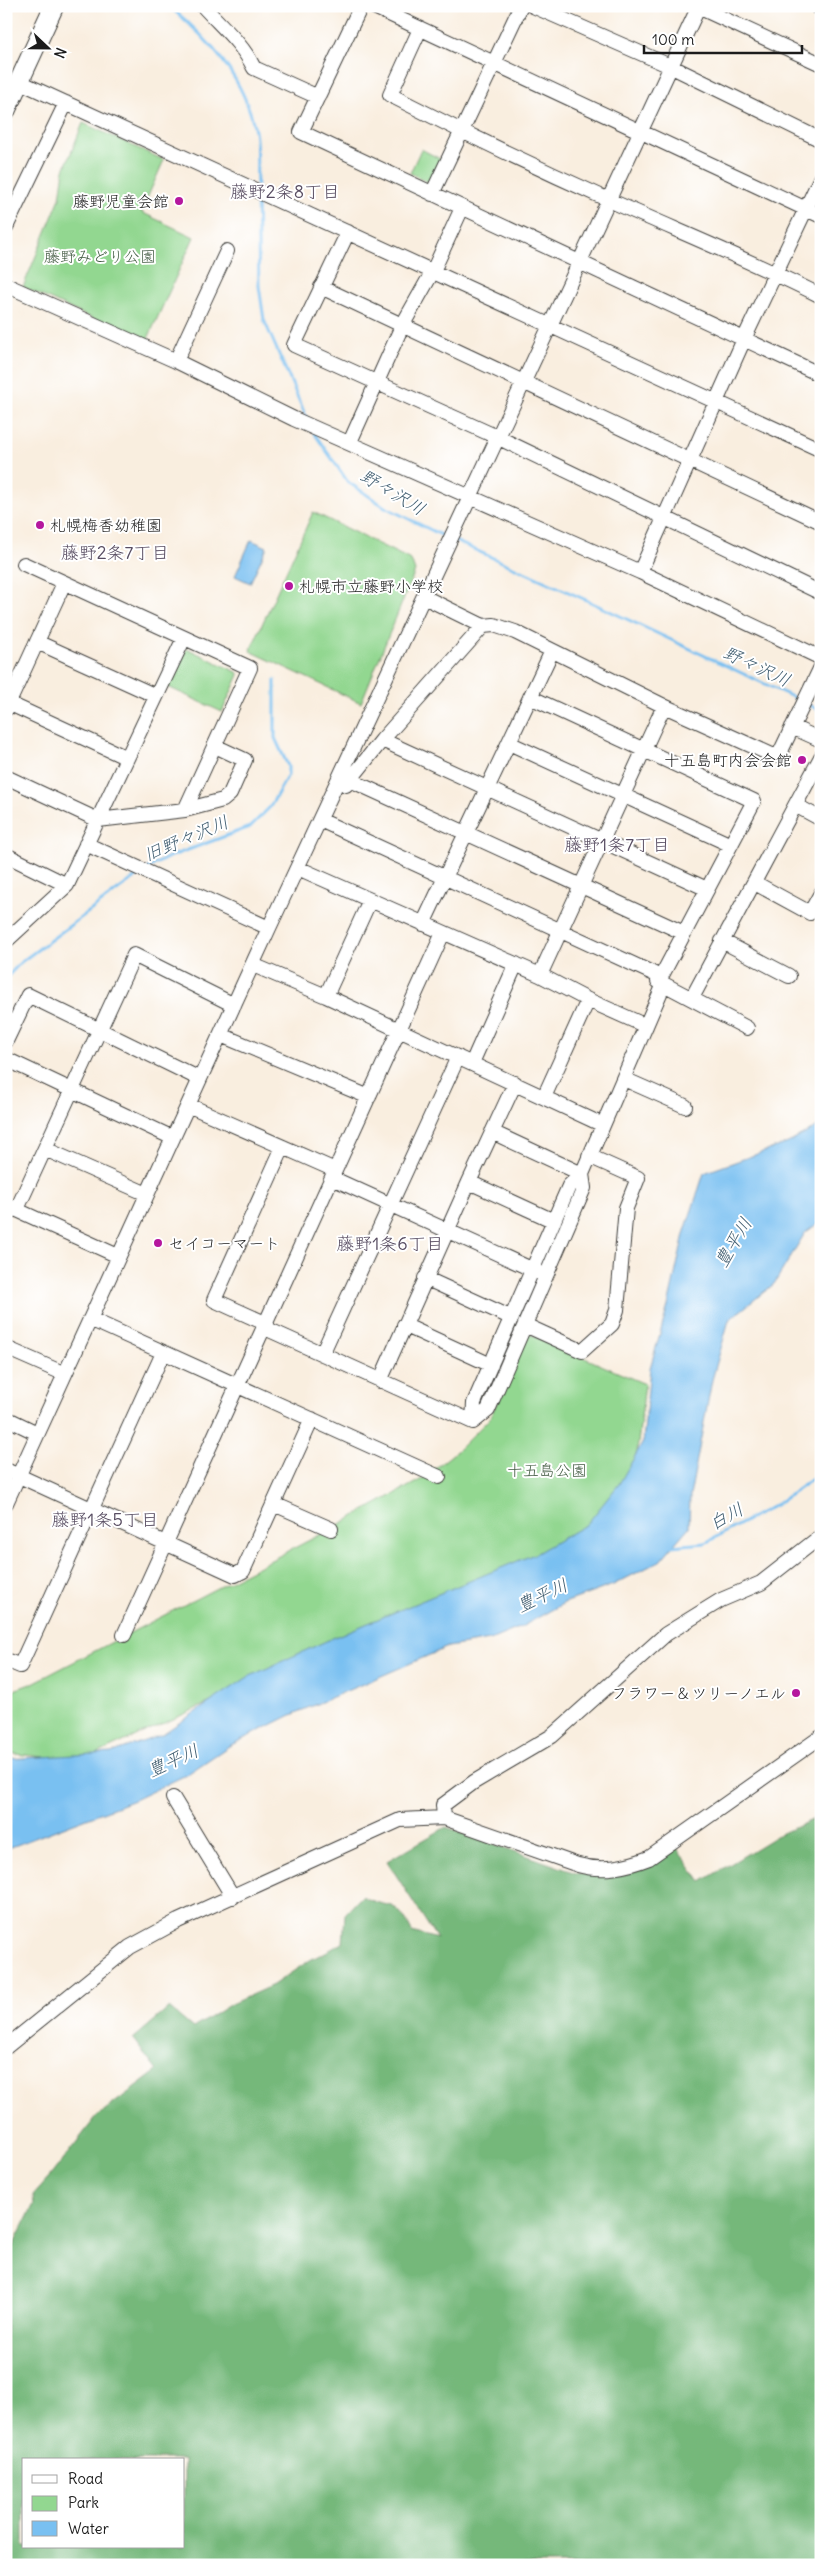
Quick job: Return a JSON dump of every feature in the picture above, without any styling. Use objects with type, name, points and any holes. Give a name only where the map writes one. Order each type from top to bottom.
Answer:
[{"type":"highway","points":[[7,109],[52,7]]},
{"type":"street","points":[[203,6],[221,26],[230,32],[248,56],[254,68],[318,97]]},
{"type":"street","points":[[361,6],[301,132],[821,374]]},
{"type":"street","points":[[372,6],[821,216]]},
{"type":"street","points":[[432,194],[521,6]]},
{"type":"street","points":[[533,6],[670,66],[821,140]]},
{"type":"street","points":[[816,6],[821,9]]},
{"type":"street","points":[[6,1503],[12,1473],[37,1433],[65,1374],[269,928],[424,598],[469,496],[698,7],[821,64]]},
{"type":"street","points":[[420,29],[390,94],[462,132],[608,200],[776,273],[821,296]]},
{"type":"street","points":[[20,82],[821,450]]},
{"type":"street","points":[[6,227],[66,103]]},
{"type":"street","points":[[640,572],[718,402],[745,337],[821,177]]},
{"type":"street","points":[[350,442],[402,326],[433,271],[462,208]]},
{"type":"street","points":[[348,232],[294,345],[497,437],[821,593]]},
{"type":"street","points":[[176,361],[227,251]]},
{"type":"street","points":[[6,285],[176,361],[294,419],[350,442],[640,572],[820,657],[808,696],[779,755],[772,755],[664,706],[552,651],[494,625],[483,626],[424,598]]},
{"type":"street","points":[[321,287],[821,522]]},
{"type":"street","points":[[24,564],[250,668],[185,810]]},
{"type":"street","points":[[64,583],[7,705],[127,758]]},
{"type":"street","points":[[320,820],[382,740],[483,626]]},
{"type":"street","points":[[6,941],[67,885],[184,638]]},
{"type":"street","points":[[37,642],[156,696]]},
{"type":"street","points":[[423,924],[552,651]]},
{"type":"street","points":[[473,1422],[474,1403],[569,1186],[582,1174],[590,1156],[646,1026],[662,980],[684,933],[754,801],[530,697]]},
{"type":"street","points":[[540,975],[664,706]]},
{"type":"street","points":[[794,724],[821,740]]},
{"type":"street","points":[[382,740],[707,889]]},
{"type":"street","points":[[510,743],[622,797],[731,845]]},
{"type":"street","points":[[6,777],[98,820],[185,810],[223,800],[230,794],[244,760],[214,746]]},
{"type":"street","points":[[692,998],[821,757]]},
{"type":"street","points":[[350,780],[684,933]]},
{"type":"street","points":[[796,806],[821,818]]},
{"type":"street","points":[[320,820],[560,930],[662,980],[747,1028]]},
{"type":"street","points":[[86,844],[140,867],[269,928]]},
{"type":"street","points":[[6,855],[67,885]]},
{"type":"street","points":[[298,868],[516,964],[646,1026]]},
{"type":"street","points":[[755,883],[810,913],[821,893]]},
{"type":"street","points":[[326,996],[370,900]]},
{"type":"street","points":[[124,1635],[443,933]]},
{"type":"street","points":[[722,941],[789,976]]},
{"type":"street","points":[[118,1256],[12,1207],[45,1149],[134,955],[234,1005]]},
{"type":"street","points":[[472,1063],[516,964]]},
{"type":"street","points":[[253,965],[326,996],[603,1125]]},
{"type":"street","points":[[6,1041],[28,995],[200,1079]]},
{"type":"street","points":[[544,1097],[588,1000]]},
{"type":"street","points":[[221,1035],[369,1097]]},
{"type":"street","points":[[322,1354],[389,1204],[458,1057]]},
{"type":"street","points":[[6,1059],[173,1138]]},
{"type":"street","points":[[624,1079],[686,1106]]},
{"type":"street","points":[[380,1381],[425,1278],[516,1083]]},
{"type":"street","points":[[188,1105],[283,1147],[389,1204],[546,1275]]},
{"type":"street","points":[[492,1132],[582,1174]]},
{"type":"street","points":[[283,1147],[214,1300],[322,1354],[473,1422]]},
{"type":"street","points":[[45,1149],[147,1194]]},
{"type":"street","points":[[525,1325],[582,1351],[612,1324],[617,1310],[626,1208],[638,1178],[590,1156]]},
{"type":"street","points":[[473,1422],[488,1410],[584,1188],[582,1174]]},
{"type":"street","points":[[469,1182],[554,1221]]},
{"type":"street","points":[[425,1278],[512,1318]]},
{"type":"street","points":[[90,1319],[439,1477]]},
{"type":"street","points":[[404,1325],[491,1365]]},
{"type":"street","points":[[6,1348],[65,1374]]},
{"type":"street","points":[[6,1660],[20,1666],[163,1353]]},
{"type":"street","points":[[6,1418],[37,1433]]},
{"type":"street","points":[[12,1473],[235,1575],[243,1571],[312,1419]]},
{"type":"street","points":[[274,1504],[331,1528]]},
{"type":"street","points":[[444,1818],[443,1805],[474,1782],[552,1736],[666,1634],[721,1600],[761,1583],[821,1536]]},
{"type":"street","points":[[6,2047],[130,1947],[178,1921],[400,1820],[444,1818],[578,1865],[590,1868],[619,1868],[649,1858],[821,1737]]},
{"type":"street","points":[[173,1798],[233,1897]]},
{"type":"green space","name":"藤野みどり公園","points":[[83,123],[164,160],[141,212],[194,237],[146,343],[23,287],[60,198],[64,170]]},
{"type":"green space","points":[[421,149],[442,160],[430,183],[410,173]]},
{"type":"green space","points":[[313,512],[411,560],[415,571],[361,703],[250,651]]},
{"type":"green space","points":[[188,649],[237,672],[239,675],[222,712],[168,687],[185,651]]},
{"type":"green space","name":"十五島公園","points":[[527,1333],[645,1384],[637,1452],[621,1502],[593,1536],[281,1670],[81,1761],[6,1753],[6,1693],[33,1683],[333,1528],[422,1479],[459,1449],[490,1418]]},
{"type":"green space","points":[[821,1816],[821,2565],[6,2565],[6,2260],[34,2204],[33,2195],[97,2116],[157,2071],[133,2039],[169,2008],[193,2028],[231,2004],[273,1985],[310,1960],[343,1943],[345,1914],[362,1896],[372,1901],[392,1906],[401,1913],[412,1932],[437,1939],[387,1861],[446,1827],[576,1873],[625,1875],[677,1848],[701,1882],[778,1835]]},
{"type":"water","points":[[251,540],[267,547],[250,583],[235,576]]},
{"type":"water","name":"豊平川","points":[[821,1125],[821,1221],[805,1233],[774,1284],[729,1320],[712,1380],[690,1496],[689,1527],[660,1561],[613,1585],[564,1603],[521,1627],[490,1640],[448,1647],[289,1716],[229,1746],[186,1775],[134,1800],[6,1849],[6,1759],[111,1753],[161,1735],[248,1677],[337,1636],[537,1553],[587,1524],[619,1484],[643,1442],[650,1368],[668,1306],[684,1234],[704,1173],[788,1143]]},
{"type":"waterway","name":"野々沢川","points":[[169,6],[211,46],[234,77],[243,94],[255,131],[257,185]]},
{"type":"waterway","name":"野々沢川","points":[[257,196],[259,286],[264,320],[308,421]]},
{"type":"waterway","name":"野々沢川","points":[[314,433],[348,482],[385,507],[447,538]]},
{"type":"waterway","name":"野々沢川","points":[[453,540],[801,701]]},
{"type":"waterway","name":"旧野々沢川","points":[[148,868],[169,857],[250,827],[270,807],[288,775],[288,766],[275,738],[275,680]]},
{"type":"waterway","name":"野々沢川","points":[[807,704],[821,711]]},
{"type":"waterway","name":"旧野々沢川","points":[[6,978],[21,962],[141,873]]},
{"type":"waterway","name":"白川","points":[[671,1546],[705,1543],[777,1504],[821,1473]]},
{"type":"place","name":"藤野児童会館","points":[[179,201]]},
{"type":"place","name":"札幌梅香幼稚園","points":[[40,525]]},
{"type":"place","name":"札幌市立藤野小学校","points":[[289,586]]},
{"type":"place","name":"十五島町内会会館","points":[[802,760]]},
{"type":"place","name":"セイコーマート","points":[[158,1243]]},
{"type":"place","name":"フラワー＆ツリーノエル","points":[[796,1693]]},
{"type":"district","name":"藤野2条8丁目","points":[[285,191]]},
{"type":"district","name":"藤野2条7丁目","points":[[115,552]]},
{"type":"district","name":"藤野1条7丁目","points":[[617,844]]},
{"type":"district","name":"藤野1条6丁目","points":[[390,1243]]},
{"type":"district","name":"藤野1条5丁目","points":[[105,1519]]}]
